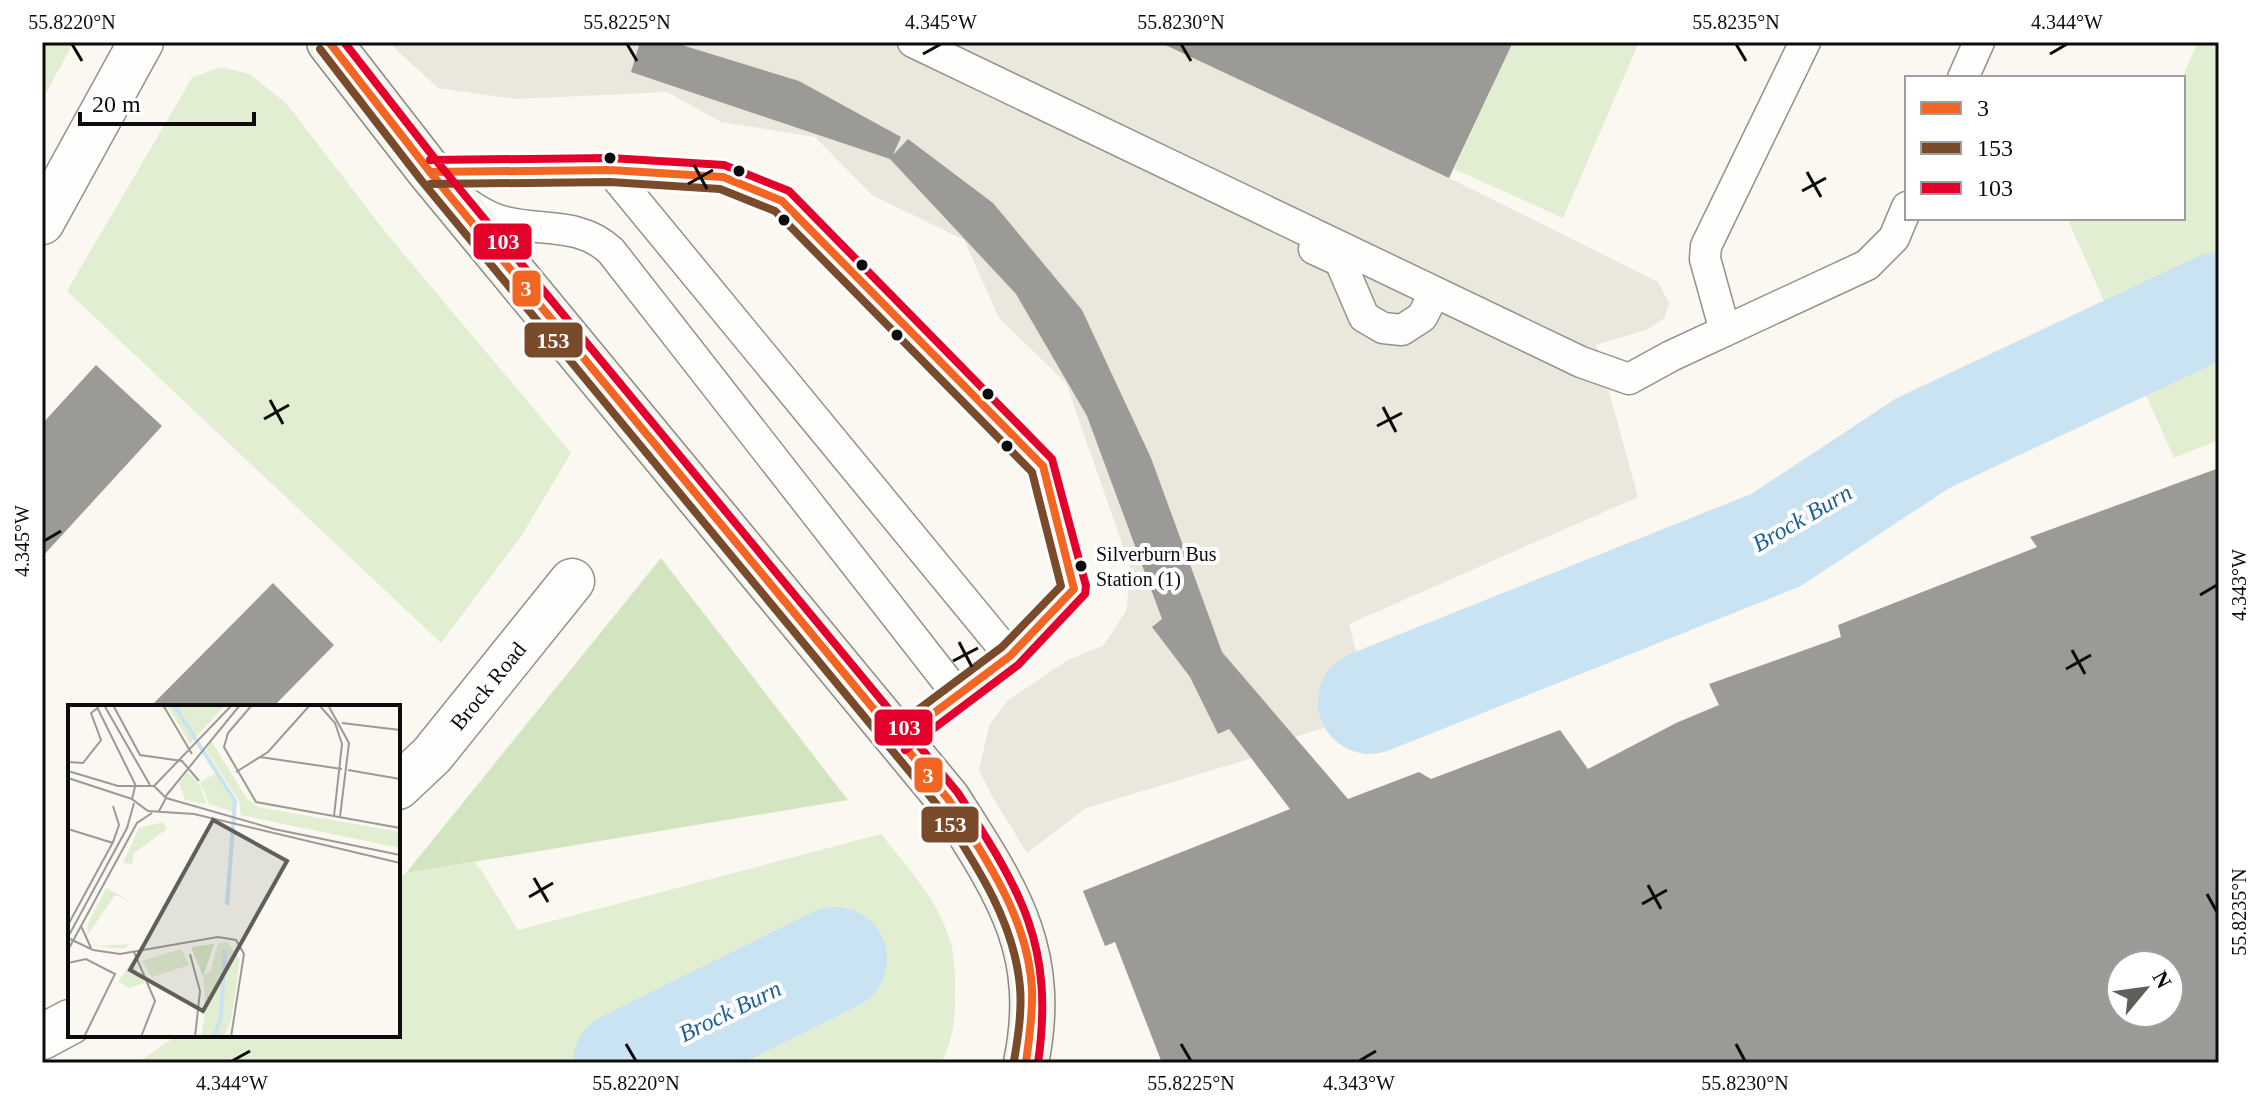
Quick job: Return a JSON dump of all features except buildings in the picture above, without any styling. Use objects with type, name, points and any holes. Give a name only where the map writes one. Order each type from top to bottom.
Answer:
[{"type":"street","points":[[42,222],[141,42]]},
{"type":"street","points":[[329,42],[430,172],[948,799],[1009,897],[1022,932],[1033,996],[1033,1027],[1026,1063]]},
{"type":"street","name":"Brock Road","points":[[400,785],[432,755],[572,581]]},
{"type":"street","points":[[42,1037],[68,1023]]},
{"type":"lane","points":[[913,42],[1581,362],[1629,379],[1867,265],[1894,238],[1905,212]]},
{"type":"lane","points":[[1725,331],[1705,259],[1706,246],[1805,42]]},
{"type":"lane","points":[[1964,76],[1979,42]]},
{"type":"lane","points":[[991,79],[1011,109],[1177,182],[1340,261],[1364,317],[1383,328],[1402,330],[1422,317],[1435,292]]},
{"type":"lane","points":[[430,172],[610,170],[723,177],[782,201],[1043,466],[1074,589],[1010,656],[898,740]]},
{"type":"lane","points":[[610,170],[1010,656]]},
{"type":"lane","points":[[430,172],[455,195],[496,219],[583,232],[611,251],[958,695]]},
{"type":"green space","points":[[42,42],[74,42],[42,100]]},
{"type":"green space","points":[[1513,42],[1639,42],[1563,218],[1454,169]]},
{"type":"green space","points":[[2198,42],[2215,42],[2219,59],[2219,440],[2174,458],[2068,220],[2185,220],[2183,76]]},
{"type":"green space","points":[[220,67],[250,74],[287,104],[386,233],[571,453],[522,535],[441,643],[67,291],[192,78]]},
{"type":"green space","points":[[661,558],[848,800],[406,873]]},
{"type":"green space","points":[[881,834],[928,895],[951,944],[955,1002],[949,1045],[941,1063],[137,1063],[175,1037],[400,1037],[400,878],[406,873],[474,862],[518,930]]},
{"type":"shaded area","points":[[388,42],[1159,42],[1449,178],[1658,282],[1669,303],[1664,318],[1649,329],[1596,345],[1638,497],[1349,624],[1372,712],[1295,737],[1262,755],[1086,808],[1027,853],[979,770],[989,726],[1008,700],[1068,660],[1104,645],[1126,611],[1131,569],[1066,383],[999,318],[964,240],[872,195],[815,137],[721,122],[667,92],[515,99],[438,88]]},
{"type":"waterway","name":"Brock Burn","points":[[1370,702],[1776,540],[1923,443],[2219,304]]},
{"type":"waterway","name":"Brock Burn","points":[[625,1063],[835,959]]},
{"type":"transit line","name":"3","points":[[329,42],[430,172],[948,799],[1002,889],[1022,938],[1032,989],[1026,1063]]},
{"type":"transit line","name":"103","points":[[344,42],[439,164],[958,793],[999,859],[1028,919],[1037,950],[1041,984],[1042,1021],[1038,1063]]},
{"type":"transit line","name":"153","points":[[320,49],[421,180],[938,806],[990,892],[1010,938],[1020,987],[1014,1061]]},
{"type":"transit line","name":"103","points":[[430,160],[610,158],[724,165],[789,191],[1052,459],[1086,586],[1085,594],[1018,665],[905,750]]},
{"type":"transit line","name":"3","points":[[430,172],[610,170],[723,177],[782,201],[1043,466],[1074,589],[1010,656],[898,740]]},
{"type":"transit line","name":"153","points":[[430,184],[610,182],[720,189],[775,211],[1032,472],[1061,586],[1002,647],[891,730]]},
{"type":"place","name":"Silverburn Bus Station (1)","points":[[1081,566]]}]
